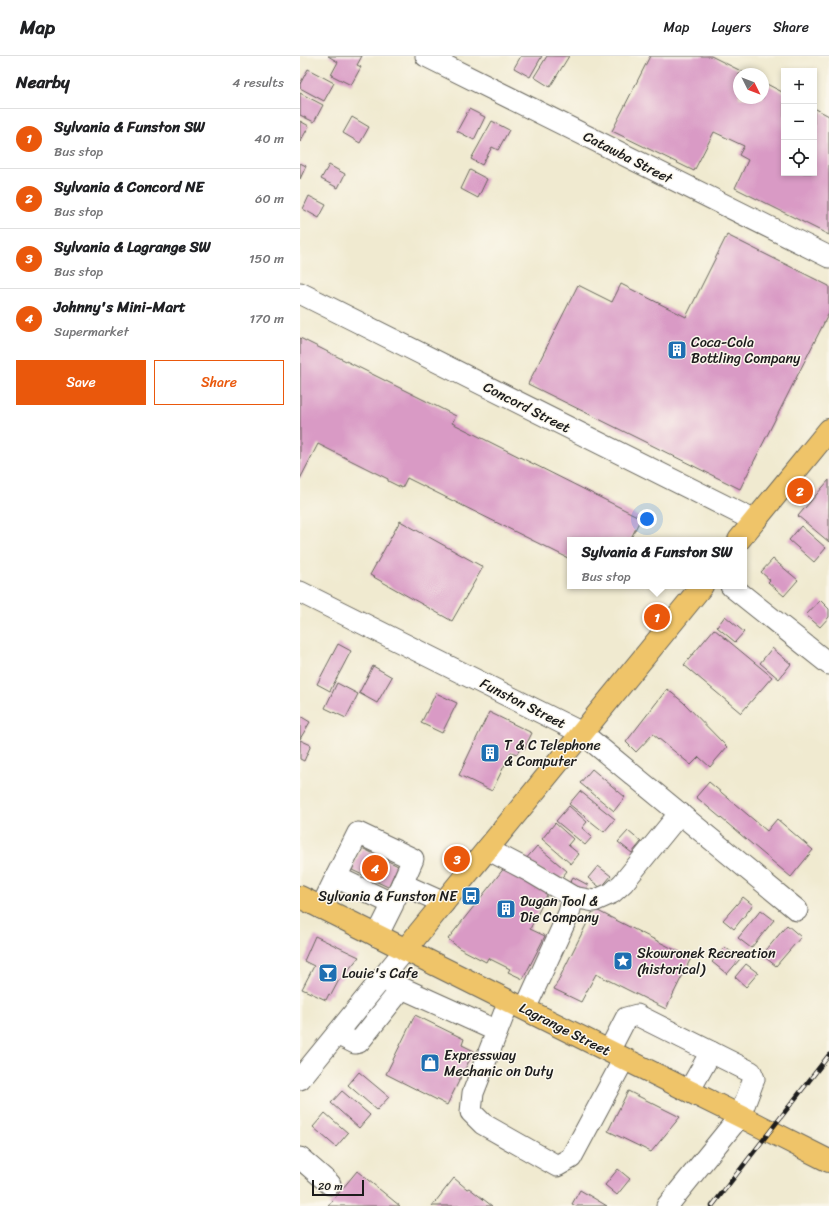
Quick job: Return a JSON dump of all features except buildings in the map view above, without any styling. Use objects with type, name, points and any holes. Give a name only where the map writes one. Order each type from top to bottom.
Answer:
[{"type":"main road","points":[[742,537],[829,430]]},
{"type":"main road","points":[[405,950],[700,589]]},
{"type":"main road","name":"Lagrange Street","points":[[300,897],[829,1161]]},
{"type":"street","name":"Catawba Street","points":[[426,56],[829,257]]},
{"type":"street","name":"Concord Street","points":[[300,293],[755,521]]},
{"type":"street","points":[[735,589],[829,664]]},
{"type":"street","name":"Funston Street","points":[[300,592],[582,733],[798,910]]},
{"type":"street","points":[[487,849],[531,872],[573,897],[594,901],[612,894],[623,883],[680,813]]},
{"type":"street","points":[[322,908],[358,833],[413,860],[377,936]]},
{"type":"street","points":[[336,877],[392,904]]},
{"type":"street","points":[[402,884],[444,903]]},
{"type":"street","points":[[573,897],[569,913],[517,1005],[497,1031],[473,1092],[471,1112],[483,1124],[557,1166],[571,1158],[616,1055],[626,1018],[637,1015],[751,1072],[754,1078],[740,1116],[667,1206]]},
{"type":"street","points":[[300,1079],[405,950]]},
{"type":"street","points":[[382,979],[497,1031]]},
{"type":"street","points":[[337,1034],[355,1043],[359,1042],[402,988]]},
{"type":"street","points":[[688,1091],[711,1052]]},
{"type":"street","points":[[300,1158],[330,1184]]},
{"type":"railway","points":[[712,1206],[829,1055]]},
{"type":"place","name":"Coca-Cola Bottling Company","points":[[677,350]]},
{"type":"place","name":"Sylvania & Concord NE","points":[[800,491]]},
{"type":"place","name":"Sylvania & Funston SW","points":[[657,617]]},
{"type":"place","name":"T & C Telephone & Computer","points":[[490,753]]},
{"type":"place","name":"Sylvania & Lagrange SW","points":[[457,859]]},
{"type":"place","name":"Johnny's Mini-Mart","points":[[375,868]]},
{"type":"place","name":"Sylvania & Funston NE","points":[[471,896]]},
{"type":"place","name":"Dugan Tool & Die Company","points":[[506,909]]},
{"type":"place","name":"Skowronek Recreation (historical)","points":[[623,961]]},
{"type":"place","name":"Louie's Cafe","points":[[328,973]]},
{"type":"place","name":"Expressway Mechanic on Duty","points":[[430,1063]]}]
